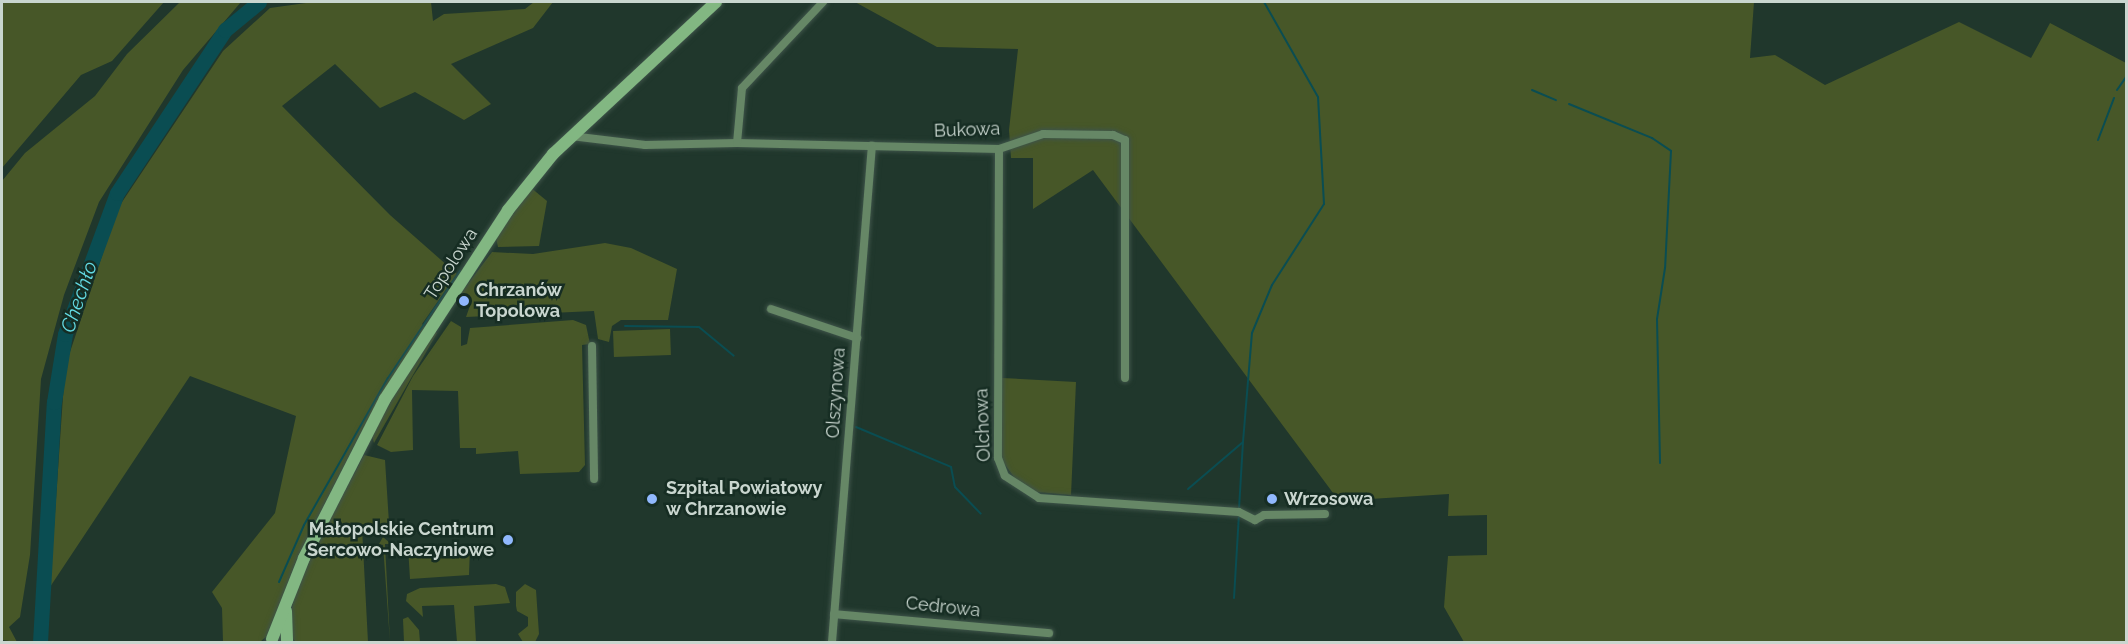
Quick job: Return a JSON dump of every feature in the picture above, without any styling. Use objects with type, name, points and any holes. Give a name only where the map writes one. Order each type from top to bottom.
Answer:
[{"type":"street","name":"Topolowa","points":[[269,641],[287,598],[362,444],[414,353],[508,210],[540,168],[571,136],[716,2]]},
{"type":"street","points":[[736,143],[742,88],[823,2]]},
{"type":"street","name":"Bukowa","points":[[571,136],[645,145],[736,143],[999,149],[1043,134],[1113,135],[1125,140],[1125,378]]},
{"type":"street","name":"Olszynowa","points":[[832,642],[872,146]]},
{"type":"street","name":"Olchowa","points":[[999,149],[998,458],[1005,476],[1039,498],[1239,512],[1255,520],[1264,515],[1325,514]]},
{"type":"street","points":[[771,309],[857,338]]},
{"type":"street","points":[[592,346],[594,479]]},
{"type":"street","name":"Topolowa","points":[[287,598],[288,642]]},
{"type":"street","name":"Cedrowa","points":[[834,614],[1049,633]]},
{"type":"street","points":[[269,641],[288,642]]},
{"type":"green space","points":[[2,2],[164,2],[112,61],[81,75],[2,168]]},
{"type":"green space","points":[[180,2],[241,2],[183,70],[99,202],[64,295],[41,379],[30,555],[20,617],[9,627],[17,642],[2,640],[2,181],[25,153],[95,96],[127,54]]},
{"type":"green space","points":[[431,2],[433,21],[444,14],[525,9],[534,2],[553,2],[533,28],[451,64],[491,104],[464,120],[415,92],[380,108],[335,64],[282,106],[390,215],[457,274],[422,324],[425,327],[357,440],[298,556],[268,635],[260,642],[223,642],[222,608],[212,592],[275,513],[296,416],[190,376],[50,587],[65,367],[118,208],[223,51],[270,8],[306,3]]},
{"type":"green space","points":[[855,2],[1754,2],[1750,58],[1775,55],[1825,85],[1959,22],[2031,58],[2050,23],[2126,63],[2126,642],[1464,642],[1444,607],[1448,556],[1487,555],[1487,515],[1448,516],[1449,494],[1339,501],[1093,170],[1033,209],[1033,158],[1011,158],[1009,130],[1018,49],[937,47]]},
{"type":"green space","points":[[530,187],[547,201],[539,246],[498,247],[496,238]]},
{"type":"green space","points":[[605,243],[631,248],[677,269],[668,320],[621,320],[612,326],[609,342],[598,339],[594,311],[466,317],[472,300],[461,293],[492,252],[533,254]]},
{"type":"green space","points":[[573,320],[586,325],[590,344],[582,345],[585,465],[579,472],[520,474],[518,451],[476,454],[476,448],[460,448],[458,391],[412,390],[413,450],[391,452],[377,445],[413,376],[451,321],[461,327],[461,346],[467,344],[470,328]]},
{"type":"green space","points":[[670,329],[671,355],[614,357],[613,331]]},
{"type":"green space","points":[[434,331],[437,333],[374,443],[372,436],[389,401]]},
{"type":"green space","points":[[1002,378],[1076,382],[1071,495],[1037,492],[1016,480],[1001,459]]},
{"type":"green space","points":[[364,455],[385,460],[389,523],[362,528],[368,642],[296,642],[292,638],[291,611],[301,575]]},
{"type":"green space","points":[[383,537],[391,544],[385,544],[390,642],[383,545],[379,544]]},
{"type":"green space","points":[[408,547],[470,547],[469,575],[410,579]]},
{"type":"green space","points":[[496,584],[505,587],[510,603],[474,606],[476,642],[457,642],[454,605],[422,606],[423,617],[406,601],[407,594],[420,588]]},
{"type":"green space","points":[[525,584],[536,590],[539,634],[535,642],[523,642],[518,634],[528,626],[528,617],[517,611],[516,606],[516,592]]},
{"type":"green space","points":[[408,617],[419,630],[420,642],[404,642],[403,619]]},
{"type":"waterway","name":"Chechło","points":[[40,642],[54,402],[65,334],[117,193],[225,30],[259,2]]},
{"type":"waterway","points":[[1188,489],[1243,442],[1252,333],[1272,285],[1324,204],[1318,97],[1264,2]]},
{"type":"waterway","points":[[2117,90],[2126,77]]},
{"type":"waterway","points":[[1532,90],[1556,100]]},
{"type":"waterway","points":[[2098,140],[2114,98]]},
{"type":"waterway","points":[[1569,104],[1652,138],[1671,151],[1665,268],[1657,319],[1660,463]]},
{"type":"waterway","points":[[279,582],[304,525],[388,378],[460,271]]},
{"type":"waterway","points":[[625,326],[699,327],[734,356]]},
{"type":"waterway","points":[[856,427],[951,467],[955,487],[981,514]]},
{"type":"waterway","points":[[1239,509],[1243,442]]},
{"type":"waterway","points":[[1234,598],[1239,514]]},
{"type":"place","name":"Chrzanów Topolowa","points":[[464,301]]},
{"type":"place","name":"Szpital Powiatowy w Chrzanowie","points":[[652,499]]},
{"type":"place","name":"Wrzosowa","points":[[1272,499]]},
{"type":"place","name":"Małopolskie Centrum Sercowo-Naczyniowe","points":[[508,540]]}]
